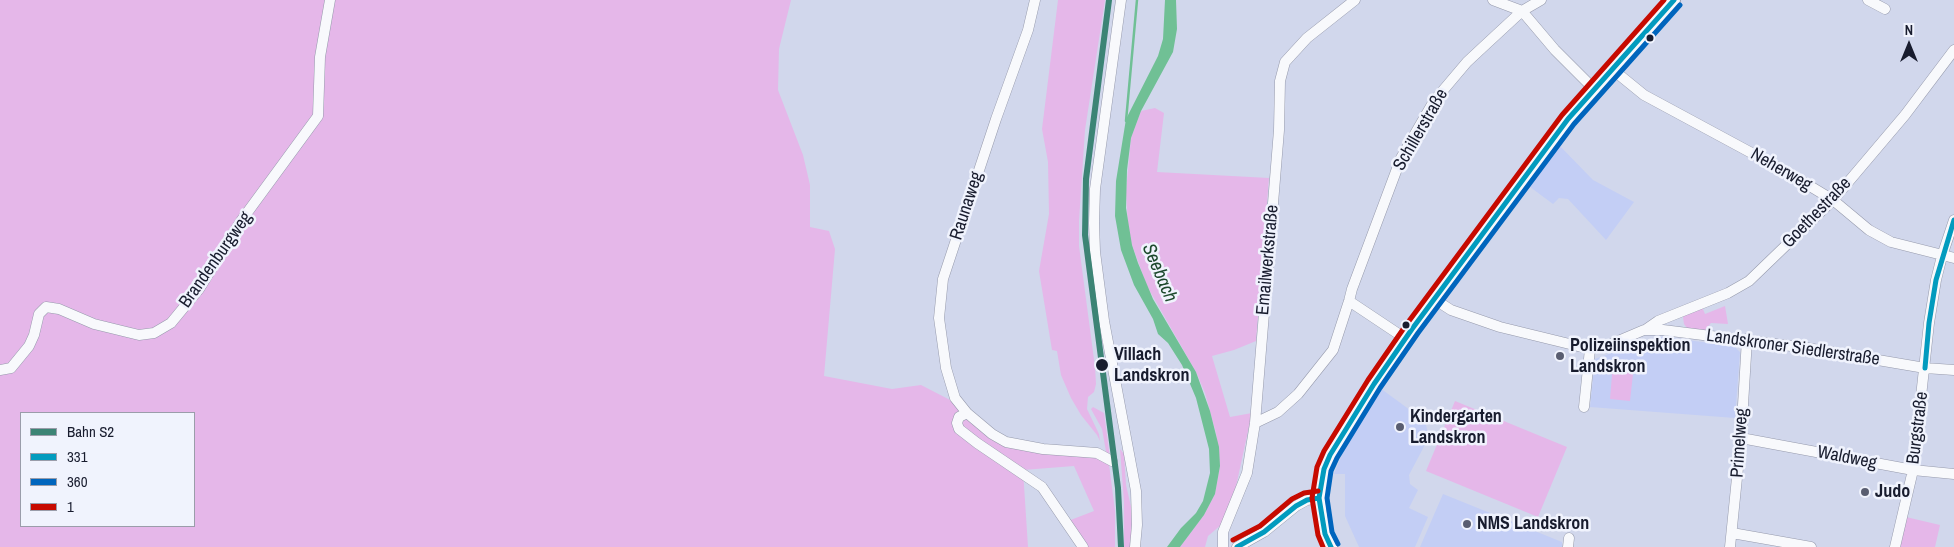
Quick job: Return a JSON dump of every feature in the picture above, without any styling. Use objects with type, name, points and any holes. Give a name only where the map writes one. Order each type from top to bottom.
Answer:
[{"type":"main road","points":[[1331,547],[1324,534],[1319,498],[1321,482],[1330,455],[1374,384],[1434,299],[1568,119],[1674,0]]},
{"type":"street","name":"Brandenburgweg","points":[[0,370],[11,368],[29,346],[39,314],[46,307],[59,308],[94,324],[139,335],[154,333],[171,323],[199,289],[242,221],[318,116],[320,57],[330,0]]},
{"type":"street","name":"Raunaweg","points":[[1035,0],[1028,30],[996,119],[943,279],[939,318],[946,368],[955,398],[967,413],[992,434],[1006,442],[1044,449],[1097,453],[1112,461]]},
{"type":"street","points":[[1121,0],[1095,189],[1094,223],[1095,252],[1104,322],[1136,491],[1135,547]]},
{"type":"street","name":"Emailwerkstraße","points":[[1223,547],[1223,532],[1247,473],[1255,423],[1279,130],[1280,82],[1285,62],[1307,38],[1355,0]]},
{"type":"street","points":[[1493,0],[1522,11],[1555,50],[1594,89]]},
{"type":"street","points":[[1522,11],[1542,0]]},
{"type":"street","points":[[1868,0],[1885,9]]},
{"type":"street","name":"Schillerstraße","points":[[1255,423],[1278,412],[1298,394],[1332,350],[1352,289],[1401,158],[1434,102],[1467,62],[1522,11]]},
{"type":"street","name":"Goethestraße","points":[[1644,330],[1658,322],[1728,293],[1749,281],[1833,200],[1905,115],[1954,50]]},
{"type":"street","name":"Neherweg","points":[[1612,70],[1644,95],[1785,171],[1833,200],[1869,230],[1891,242],[1954,258]]},
{"type":"street","name":"Burgstraße","points":[[1895,547],[1913,470],[1931,314],[1942,256],[1952,224]]},
{"type":"street","name":"Landskroner Siedlerstraße","points":[[1434,299],[1451,310],[1500,327],[1590,349],[1611,344],[1644,330],[1679,332],[1746,340],[1925,368],[1954,370]]},
{"type":"street","points":[[1349,301],[1406,338]]},
{"type":"street","points":[[1677,314],[1679,332]]},
{"type":"street","name":"Primelweg","points":[[1730,547],[1741,438],[1746,340]]},
{"type":"street","points":[[1584,407],[1590,349]]},
{"type":"street","points":[[967,413],[959,418],[957,423],[959,429],[1042,487],[1083,547]]},
{"type":"street","name":"Waldweg","points":[[1741,438],[1913,470],[1954,474]]},
{"type":"street","points":[[1237,547],[1264,532],[1296,506],[1307,500],[1319,498]]},
{"type":"street","points":[[1732,533],[1811,547]]},
{"type":"shaded area","points":[[0,0],[791,0],[779,49],[778,90],[803,155],[810,185],[810,227],[829,231],[835,249],[824,376],[892,389],[921,385],[954,402],[977,428],[1049,452],[1101,459],[1109,464],[1115,511],[1115,547],[1085,547],[1068,521],[1094,511],[1074,466],[1023,470],[1028,547],[0,547]]},
{"type":"shaded area","points":[[1058,0],[1105,0],[1085,130],[1079,221],[1079,246],[1096,384],[1094,392],[1088,397],[1087,409],[1099,434],[1100,441],[1071,398],[1061,375],[1057,351],[1052,350],[1039,271],[1049,214],[1048,162],[1042,129]]},
{"type":"shaded area","name":"Seebach","points":[[1165,0],[1176,0],[1177,29],[1173,52],[1141,111],[1131,138],[1127,170],[1126,208],[1132,245],[1138,263],[1153,299],[1196,372],[1210,411],[1219,447],[1220,466],[1215,494],[1204,515],[1180,547],[1167,547],[1181,528],[1196,513],[1203,501],[1210,473],[1209,449],[1196,398],[1182,365],[1168,343],[1158,334],[1153,319],[1134,285],[1121,250],[1115,216],[1116,181],[1126,119],[1158,56],[1163,39]]},
{"type":"shaded area","points":[[1155,108],[1164,113],[1157,172],[1269,178],[1256,341],[1212,356],[1230,417],[1252,413],[1235,491],[1221,525],[1208,536],[1205,547],[1180,547],[1204,515],[1215,494],[1220,466],[1216,433],[1205,393],[1196,372],[1147,286],[1132,245],[1128,225],[1126,192],[1131,138],[1141,111]]},
{"type":"shaded area","points":[[1557,143],[1593,180],[1634,202],[1606,240],[1568,199],[1559,198],[1553,204],[1526,184]]},
{"type":"shaded area","points":[[1725,306],[1728,324],[1711,323],[1704,331],[1687,328],[1684,324],[1683,317],[1686,314],[1702,307],[1705,314]]},
{"type":"shaded area","points":[[1663,337],[1734,346],[1740,352],[1735,418],[1590,407],[1595,359],[1644,341]]},
{"type":"shaded area","points":[[1613,363],[1634,365],[1630,401],[1610,399]]},
{"type":"shaded area","points":[[1380,388],[1425,421],[1429,437],[1409,475],[1410,484],[1418,490],[1409,508],[1428,517],[1415,547],[1359,547],[1345,516],[1345,474],[1334,474],[1352,430]]},
{"type":"shaded area","points":[[1455,401],[1567,447],[1538,517],[1426,471]]},
{"type":"shaded area","points":[[1093,407],[1104,413],[1110,458],[1107,457],[1102,429],[1091,409]]},
{"type":"shaded area","points":[[1120,449],[1124,454],[1126,485],[1132,511],[1131,547],[1124,547],[1124,502]]},
{"type":"shaded area","points":[[1443,494],[1562,542],[1562,547],[1420,547]]},
{"type":"shaded area","points":[[1906,517],[1940,525],[1935,547],[1898,547]]},
{"type":"waterway","points":[[1126,121],[1137,0]]},
{"type":"rail line","name":"S2","points":[[1109,0],[1086,179],[1085,235],[1118,488],[1121,547]]},
{"type":"transit line","name":"1","points":[[1323,547],[1318,535],[1312,498],[1317,467],[1324,451],[1368,380],[1406,325],[1562,115],[1664,0]]},
{"type":"transit line","name":"331","points":[[1331,547],[1325,534],[1319,498],[1324,469],[1330,455],[1374,384],[1412,329],[1568,119],[1674,0]]},
{"type":"transit line","name":"360","points":[[1338,544],[1332,532],[1327,498],[1331,471],[1380,388],[1418,333],[1574,124],[1680,5]]},
{"type":"transit line","name":"331","points":[[1925,368],[1929,323],[1936,280],[1954,220]]},
{"type":"transit line","name":"1","points":[[1233,540],[1260,526],[1292,499],[1304,493],[1318,491]]},
{"type":"transit line","name":"331","points":[[1237,547],[1264,532],[1296,506],[1307,500],[1319,498]]},
{"type":"place","name":"Polizeiinspektion Landskron","points":[[1560,356]]},
{"type":"place","name":"Villach Landskron","points":[[1102,365]]},
{"type":"place","name":"Kindergarten Landskron","points":[[1400,427]]},
{"type":"place","name":"Judo","points":[[1865,492]]},
{"type":"place","name":"NMS Landskron","points":[[1467,524]]}]
